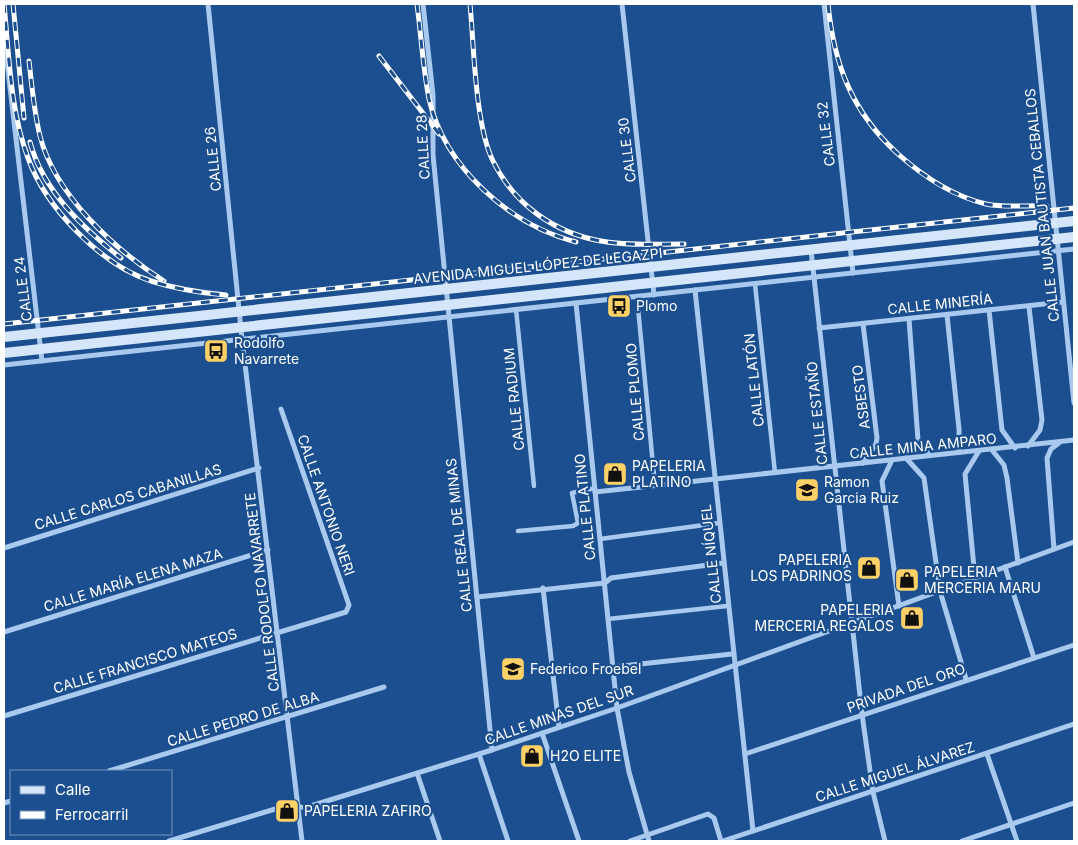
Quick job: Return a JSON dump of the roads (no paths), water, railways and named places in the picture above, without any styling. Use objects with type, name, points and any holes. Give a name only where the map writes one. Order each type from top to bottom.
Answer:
[{"type":"main road","name":"AVENIDA MIGUEL LÓPEZ DE LEGAZPI","points":[[4,337],[1074,221]]},
{"type":"main road","name":"AVENIDA MIGUEL LÓPEZ DE LEGAZPI","points":[[4,353],[1074,237]]},
{"type":"street","name":"CALLE 26","points":[[208,4],[241,327]]},
{"type":"street","name":"CALLE 28","points":[[423,4],[433,95],[433,154],[448,305]]},
{"type":"street","name":"CALLE 30","points":[[622,4],[654,295]]},
{"type":"street","name":"CALLE 32","points":[[824,4],[853,273]]},
{"type":"street","name":"CALLE JUAN BAUTISTA CEBALLOS","points":[[1033,4],[1074,403]]},
{"type":"street","name":"CALLE 24","points":[[4,36],[42,361]]},
{"type":"street","points":[[4,365],[1074,249]]},
{"type":"street","name":"CALLE ESTAÑO","points":[[811,250],[862,714],[874,792],[885,841]]},
{"type":"street","name":"CALLE LATÓN","points":[[754,284],[775,473]]},
{"type":"street","name":"CALLE NÍQUEL","points":[[695,290],[732,654],[753,832]]},
{"type":"street","name":"CALLE PLOMO","points":[[637,296],[655,486]]},
{"type":"street","name":"CALLE MINERÍA","points":[[819,328],[1063,302]]},
{"type":"street","name":"CALLE PLATINO","points":[[576,303],[617,708],[629,772],[648,838]]},
{"type":"street","name":"CALLE REAL DE MINAS","points":[[448,305],[492,750]]},
{"type":"street","points":[[1028,446],[1040,430],[1042,420],[1029,307]]},
{"type":"street","name":"CALLE RADIUM","points":[[516,309],[534,486]]},
{"type":"street","points":[[989,310],[1002,430],[1015,448]]},
{"type":"street","points":[[947,314],[959,429],[959,452]]},
{"type":"street","points":[[909,319],[918,440],[929,455]]},
{"type":"street","name":"ASBESTO","points":[[863,463],[876,444],[877,438],[864,324]]},
{"type":"street","name":"CALLE RODOLFO NAVARRETE","points":[[241,327],[279,632],[302,841]]},
{"type":"street","name":"CALLE ANTONIO NERI","points":[[280,409],[349,605],[348,609]]},
{"type":"street","name":"CALLE MINA AMPARO","points":[[518,531],[574,526],[578,523],[572,493],[714,480],[1074,440]]},
{"type":"street","points":[[1054,549],[1047,458],[1051,449],[1060,442]]},
{"type":"street","points":[[992,450],[1004,465],[1007,478],[1018,563]]},
{"type":"street","points":[[975,578],[965,474],[979,451]]},
{"type":"street","points":[[906,458],[924,478],[940,591],[966,680]]},
{"type":"street","points":[[892,460],[882,480],[899,606]]},
{"type":"street","name":"CALLE CARLOS CABANILLAS","points":[[4,548],[259,468]]},
{"type":"street","points":[[600,539],[719,523]]},
{"type":"street","name":"CALLE MINAS DEL SUR","points":[[169,841],[292,804],[304,808],[492,750],[617,708],[1074,542]]},
{"type":"street","name":"CALLE MARÍA ELENA MAZA","points":[[4,632],[268,550]]},
{"type":"street","points":[[477,597],[544,588],[604,583],[611,578],[723,563]]},
{"type":"street","points":[[1006,568],[1034,658]]},
{"type":"street","points":[[544,588],[560,727]]},
{"type":"street","points":[[608,619],[727,606]]},
{"type":"street","name":"CALLE FRANCISCO MATEOS","points":[[4,716],[342,613],[348,609]]},
{"type":"street","name":"PRIVADA DEL ORO","points":[[745,754],[1074,645]]},
{"type":"street","points":[[613,667],[732,654]]},
{"type":"street","name":"CALLE PEDRO DE ALBA","points":[[111,770],[384,687]]},
{"type":"street","name":"CALLE MIGUEL ÁLVAREZ","points":[[722,841],[1074,724]]},
{"type":"street","points":[[542,733],[578,841]]},
{"type":"street","points":[[479,754],[508,841]]},
{"type":"street","points":[[987,754],[1017,841]]},
{"type":"street","points":[[417,773],[440,841]]},
{"type":"street","points":[[962,841],[1074,803]]},
{"type":"street","points":[[630,841],[648,838],[704,815],[710,815],[714,818],[722,841]]},
{"type":"railway","points":[[4,4],[11,82],[22,140],[36,177],[62,215],[95,248],[113,262],[132,273],[170,286],[226,295]]},
{"type":"railway","points":[[13,4],[24,118]]},
{"type":"railway","points":[[417,4],[429,99],[437,124],[449,148],[465,170],[484,190],[505,207],[527,222],[551,234],[576,242]]},
{"type":"railway","points":[[470,4],[476,85],[482,127],[493,161],[512,191],[537,214],[552,224],[584,237],[622,244],[684,244]]},
{"type":"railway","points":[[828,4],[835,47],[848,86],[868,121],[898,154],[939,185],[962,196],[986,204],[1000,206],[1047,206]]},
{"type":"railway","points":[[379,56],[439,134]]},
{"type":"railway","points":[[29,61],[40,136],[48,158],[59,179],[73,200],[107,237],[126,254],[164,281]]},
{"type":"railway","points":[[30,142],[44,177],[54,192],[79,221],[121,258]]},
{"type":"railway","points":[[4,324],[1074,208]]},
{"type":"place","name":"Plomo","points":[[619,306]]},
{"type":"place","name":"Rodolfo Navarrete","points":[[216,351]]},
{"type":"place","name":"PAPELERIA PLATINO","points":[[615,474]]},
{"type":"place","name":"Ramon Garcia Ruiz","points":[[807,490]]},
{"type":"place","name":"PAPELERIA LOS PADRINOS","points":[[869,568]]},
{"type":"place","name":"PAPELERIA MERCERIA MARU","points":[[907,580]]},
{"type":"place","name":"PAPELERIA MERCERIA REGALOS","points":[[912,618]]},
{"type":"place","name":"Federico Froebel","points":[[513,669]]},
{"type":"place","name":"H2O ELITE","points":[[532,756]]},
{"type":"place","name":"PAPELERIA ZAFIRO","points":[[287,811]]}]
